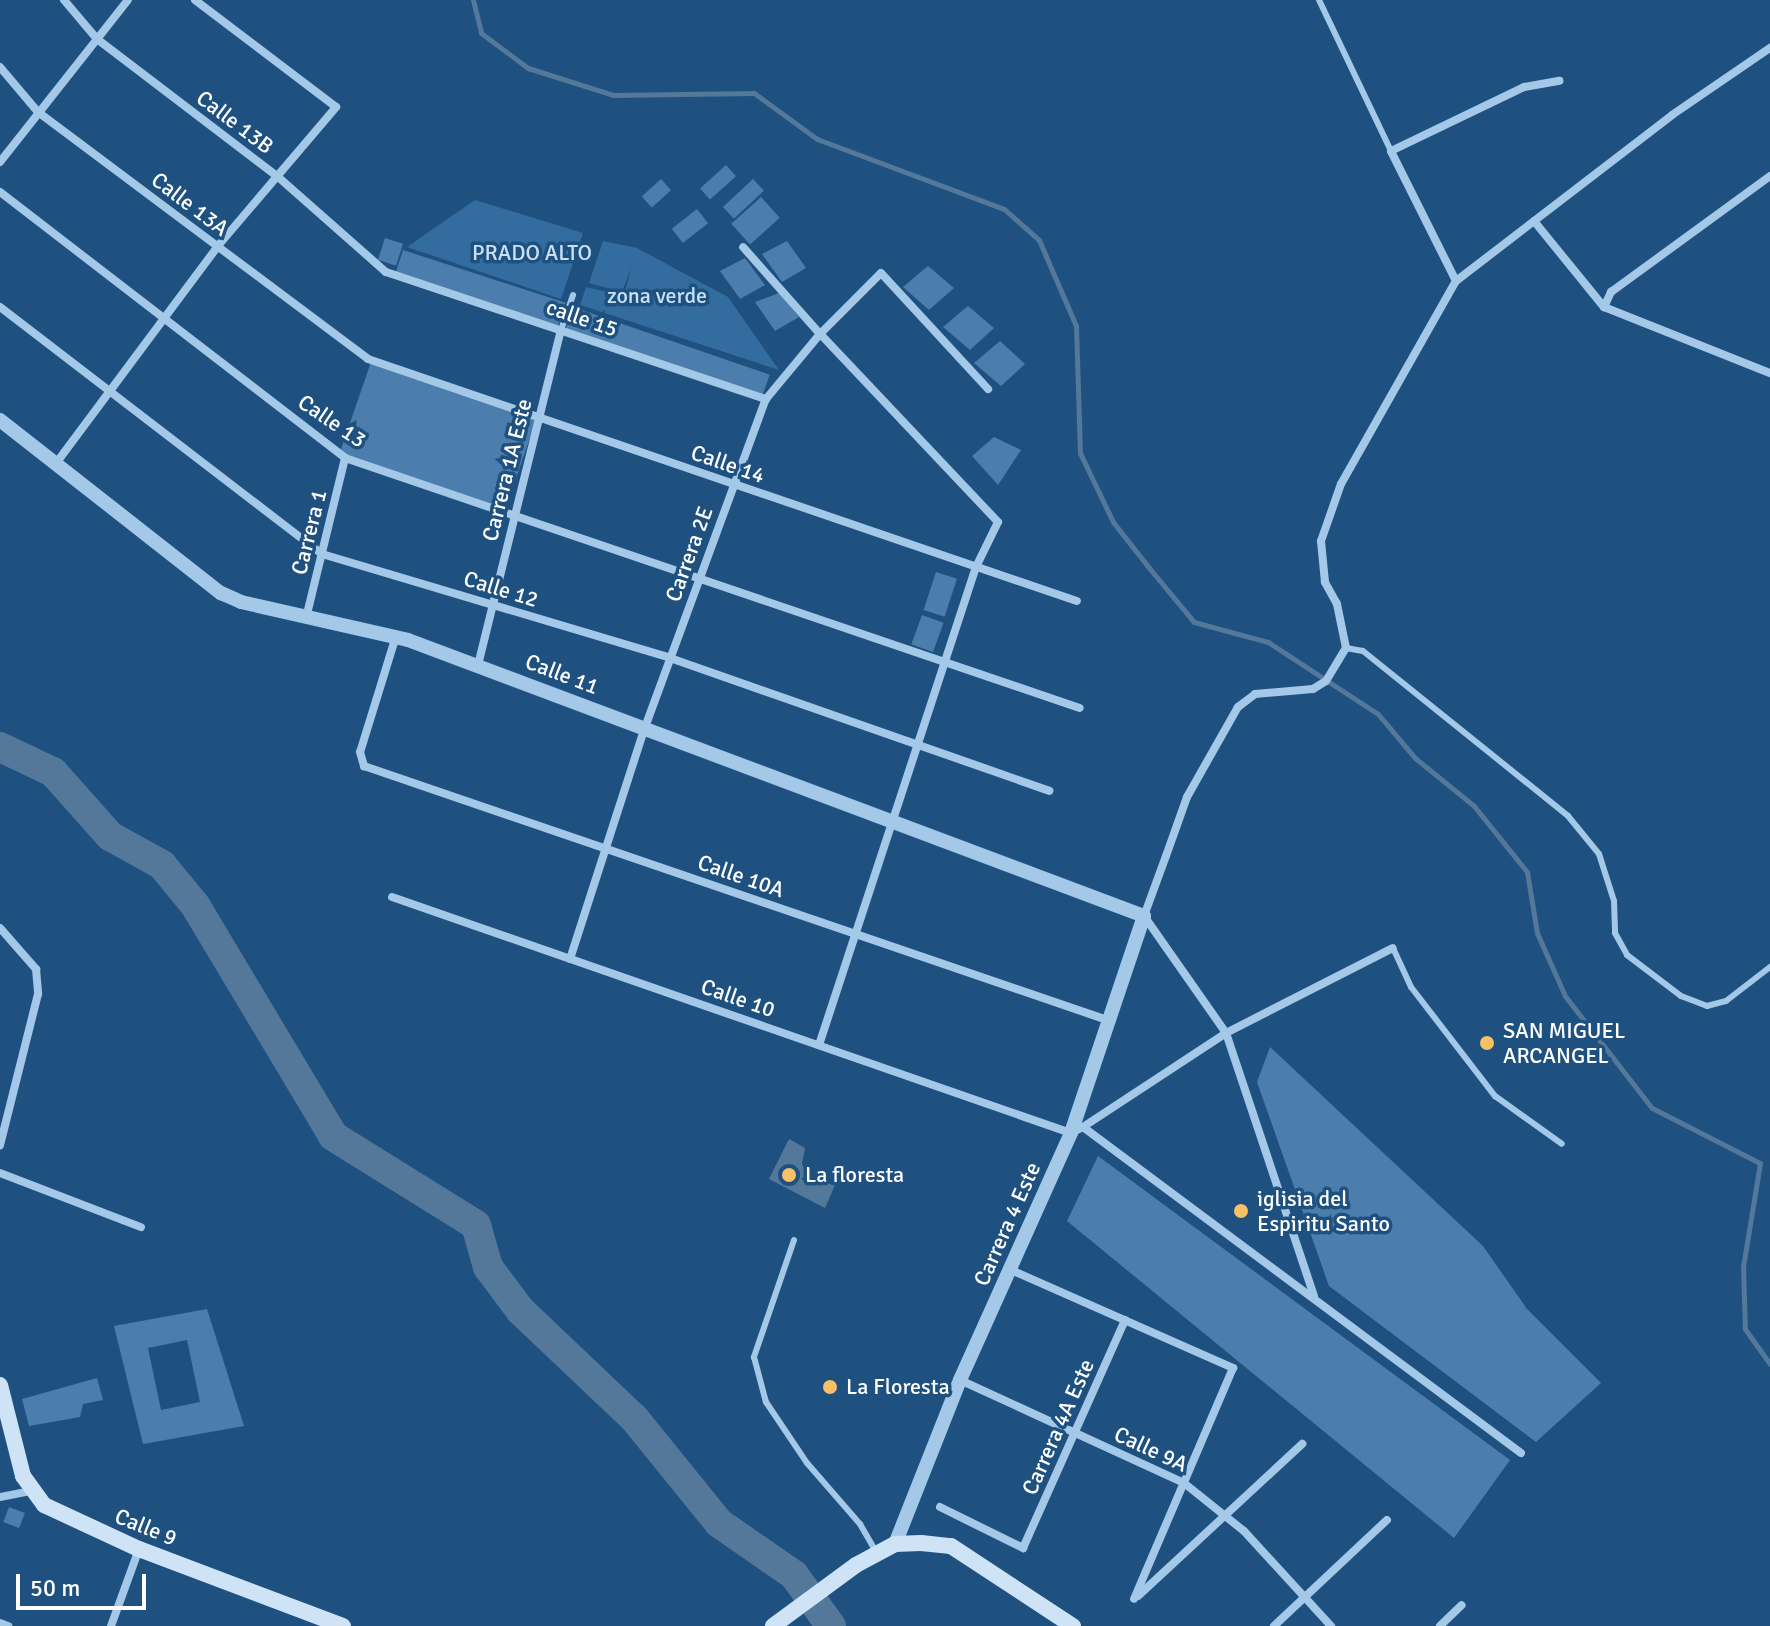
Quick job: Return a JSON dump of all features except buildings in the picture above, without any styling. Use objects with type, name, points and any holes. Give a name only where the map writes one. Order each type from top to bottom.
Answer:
[{"type":"main road","points":[[0,1385],[31,1491]]},
{"type":"main road","name":"Calle 9","points":[[31,1491],[65,1517],[139,1549],[340,1626]]},
{"type":"main road","points":[[773,1626],[856,1565],[895,1544],[951,1546],[1073,1626]]},
{"type":"street","name":"Calle 13B","points":[[64,0],[97,39],[277,176],[386,272]]},
{"type":"street","points":[[0,162],[128,0]]},
{"type":"street","points":[[57,462],[217,247],[336,107],[195,0]]},
{"type":"street","points":[[1314,1296],[1226,1033],[1144,916],[1187,797],[1238,707],[1255,694],[1313,689],[1326,681],[1346,648],[1337,604],[1325,582],[1321,541],[1341,484],[1456,281],[1770,48]]},
{"type":"street","name":"Calle 13A","points":[[0,67],[38,112],[368,359]]},
{"type":"street","points":[[1456,281],[1391,151],[1524,87],[1559,81]]},
{"type":"street","points":[[1604,307],[1611,292],[1770,176]]},
{"type":"street","name":"Calle 13","points":[[0,192],[345,458],[1080,708]]},
{"type":"street","points":[[1534,221],[1604,307],[1770,373]]},
{"type":"street","points":[[743,247],[820,334],[998,522],[976,567],[819,1045]]},
{"type":"street","name":"calle 15","points":[[386,272],[766,399]]},
{"type":"street","name":"Carrera 2E","points":[[570,959],[644,730],[766,399],[820,334],[881,273],[988,389]]},
{"type":"street","points":[[0,307],[322,554]]},
{"type":"street","name":"Carrera 1A Este","points":[[478,665],[561,330]]},
{"type":"street","name":"Calle 14","points":[[368,359],[1077,601]]},
{"type":"street","name":"Calle 11","points":[[0,420],[221,593],[241,602],[307,614],[396,636],[1144,916]]},
{"type":"street","name":"Carrera 1","points":[[307,614],[345,458]]},
{"type":"street","name":"Calle 12","points":[[322,554],[670,658],[1049,791]]},
{"type":"street","name":"Calle 10A","points":[[396,636],[360,752],[364,766],[1107,1020]]},
{"type":"street","name":"Calle 10","points":[[392,897],[819,1045],[1077,1130],[1314,1296],[1521,1453]]},
{"type":"street","name":"Carrera 4 Este","points":[[895,1544],[960,1380],[1077,1130],[1107,1020],[1144,916]]},
{"type":"street","points":[[0,928],[36,969],[38,994],[0,1145]]},
{"type":"street","points":[[1077,1130],[1226,1033],[1393,948]]},
{"type":"street","points":[[0,1173],[141,1227]]},
{"type":"street","points":[[1011,1270],[1233,1368],[1134,1599],[1302,1444]]},
{"type":"street","name":"Carrera 4A Este","points":[[940,1507],[1023,1548],[1125,1320]]},
{"type":"street","name":"Calle 9A","points":[[960,1380],[1184,1483],[1244,1531],[1331,1626]]},
{"type":"street","points":[[0,1497],[31,1491]]},
{"type":"street","points":[[1274,1626],[1387,1520]]},
{"type":"street","points":[[111,1626],[139,1549]]},
{"type":"street","points":[[1440,1626],[1462,1605]]},
{"type":"street","points":[[0,1623],[8,1626]]},
{"type":"lane","points":[[1319,0],[1391,151]]},
{"type":"lane","points":[[561,330],[573,295]]},
{"type":"lane","points":[[1346,648],[1363,651],[1568,816],[1599,854],[1614,901],[1615,933],[1627,955],[1670,988],[1707,1006],[1726,1001],[1770,967]]},
{"type":"lane","points":[[1393,948],[1411,987],[1495,1096],[1562,1144]]},
{"type":"lane","points":[[794,1240],[754,1357],[766,1402],[807,1463],[860,1524],[878,1555]]},
{"type":"green space","name":"PRADO ALTO","points":[[475,200],[583,233],[561,299],[407,247]]},
{"type":"green space","name":"zona verde","points":[[603,241],[637,248],[728,297],[779,370],[580,305],[586,287],[624,296],[631,268],[622,292],[589,283]]},
{"type":"shaded area","name":"La floresta","points":[[789,1139],[805,1148],[802,1164],[809,1178],[835,1185],[825,1208],[769,1179]]},
{"type":"waterway","points":[[473,0],[481,33],[528,68],[613,95],[754,93],[817,139],[1004,209],[1039,240],[1076,326],[1080,453],[1113,522],[1194,622],[1268,642],[1378,714],[1415,758],[1474,806],[1527,872],[1537,933],[1565,996],[1652,1108],[1760,1163],[1743,1267],[1745,1329],[1770,1364]]},
{"type":"waterway","points":[[0,747],[53,772],[110,836],[162,865],[195,905],[333,1136],[476,1225],[488,1267],[520,1310],[634,1418],[719,1523],[794,1575],[831,1626]]},
{"type":"place","name":"SAN MIGUEL ARCANGEL","points":[[1487,1043]]},
{"type":"place","name":"La floresta","points":[[789,1175]]},
{"type":"place","name":"iglisia del Espiritu Santo","points":[[1241,1211]]},
{"type":"place","name":"La Floresta","points":[[830,1387]]}]
